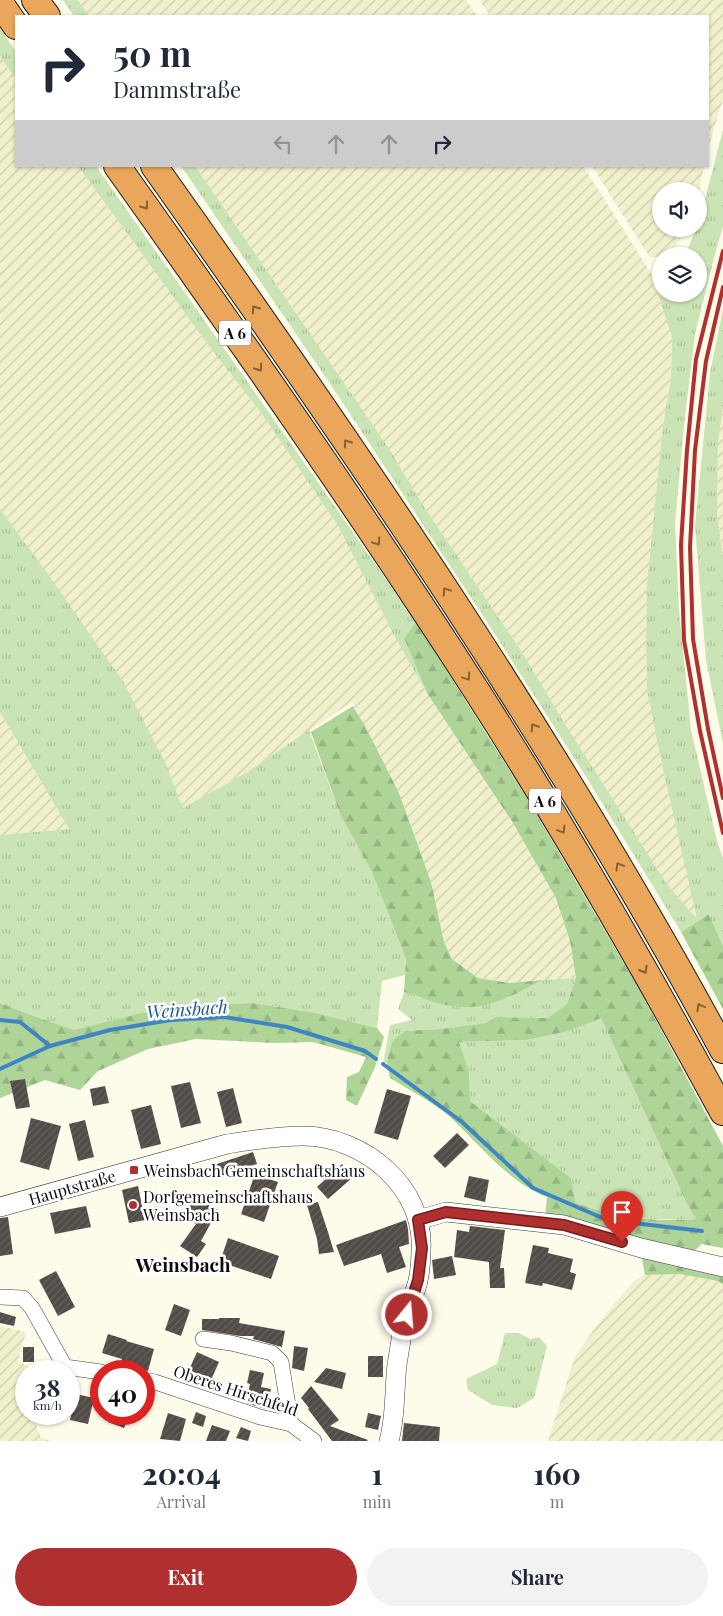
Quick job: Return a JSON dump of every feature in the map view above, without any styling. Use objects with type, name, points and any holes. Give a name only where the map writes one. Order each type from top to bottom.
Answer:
[{"type":"highway","points":[[35,0],[46,15]]},
{"type":"highway","points":[[0,3],[15,25]]},
{"type":"highway","name":"A 6","points":[[118,167],[202,285],[350,501],[478,693],[551,810],[620,927],[723,1112]]},
{"type":"highway","name":"A 6","points":[[155,167],[375,483],[504,678],[646,910],[723,1050]]},
{"type":"street","name":"Hauptstraße","points":[[0,1207],[228,1144],[262,1138],[304,1136],[331,1139],[355,1148],[375,1159],[394,1176],[408,1195],[418,1220],[422,1248],[418,1280],[402,1333],[396,1366],[394,1408],[389,1441]]},
{"type":"street","points":[[418,1220],[446,1212],[564,1225],[641,1248],[723,1267]]},
{"type":"street","points":[[0,1297],[24,1298],[32,1308],[65,1367],[90,1370]]},
{"type":"street","points":[[203,1340],[230,1343],[272,1353],[281,1362],[291,1424]]},
{"type":"street","name":"Oberes Hirschfeld","points":[[155,1384],[260,1418],[291,1424],[314,1441]]},
{"type":"green space","points":[[63,0],[78,0],[88,15],[73,15]]},
{"type":"green space","points":[[78,0],[466,0],[476,15],[88,15]]},
{"type":"green space","points":[[479,0],[723,0],[723,99],[709,146],[709,15],[489,15]]},
{"type":"green space","points":[[0,28],[15,50],[15,78],[0,56]]},
{"type":"green space","points":[[0,56],[15,78],[15,167],[79,167],[211,349],[262,414],[338,526],[397,641],[427,693],[513,823],[556,898],[570,941],[576,978],[510,983],[478,978],[452,959],[444,942],[431,882],[399,793],[352,702],[249,771],[183,808],[166,764],[43,567],[0,509]]},
{"type":"green space","points":[[723,130],[723,226],[707,286],[707,247],[689,247],[693,237],[707,237],[707,191]]},
{"type":"green space","points":[[79,167],[97,167],[416,622],[404,638],[427,693],[397,641],[338,526],[262,414],[211,349]]},
{"type":"green space","points":[[182,167],[196,167],[388,447],[421,502],[522,652],[565,724],[667,884],[697,919],[647,690],[647,586],[663,425],[671,379],[672,337],[661,302],[703,302],[695,334],[675,524],[679,610],[691,730],[723,859],[723,946],[709,914],[681,932],[580,767],[489,625],[333,388]]},
{"type":"green space","points":[[196,167],[584,167],[652,275],[652,302],[661,302],[672,337],[671,379],[663,425],[646,643],[647,690],[698,920],[667,884],[565,724],[522,652],[421,502],[388,447]]},
{"type":"green space","points":[[593,167],[704,167],[701,182],[652,182],[652,237],[681,237],[675,247],[652,247],[652,258],[650,258]]},
{"type":"green space","points":[[723,309],[723,406],[718,442],[717,513],[723,558],[723,744],[706,660],[695,526],[710,373]]},
{"type":"green space","points":[[723,406],[723,558],[717,513],[718,442]]},
{"type":"green space","points":[[0,509],[124,683],[166,764],[183,808],[249,771],[309,730],[340,814],[372,872],[406,959],[405,975],[382,981],[377,1028],[310,1012],[253,1003],[210,1005],[141,1013],[74,1030],[0,1003],[0,835],[69,829],[0,712]]},
{"type":"green space","points":[[416,622],[530,803],[643,996],[723,1146],[723,1248],[702,1244],[692,1253],[545,1217],[547,1197],[519,1182],[443,1111],[390,1078],[387,1063],[393,1040],[405,1031],[486,1023],[496,1017],[548,1018],[567,1004],[576,978],[570,941],[556,898],[513,823],[427,693],[404,638]],"holes":[[[601,1018],[687,1204],[696,1219],[664,1220],[635,1218],[576,1203],[571,1178],[470,1101],[469,1072],[459,1042],[527,1040],[570,1031]]]},
{"type":"green space","points":[[353,706],[399,793],[431,882],[444,942],[452,959],[478,978],[510,983],[543,980],[499,1001],[476,1007],[446,1005],[404,992],[406,959],[372,872],[340,814],[311,732]]},
{"type":"green space","points":[[0,712],[69,829],[0,835]]},
{"type":"green space","points":[[709,914],[723,946],[723,1009],[681,932]]},
{"type":"green space","points":[[576,978],[567,1004],[548,1018],[497,1017],[486,1023],[405,1031],[388,1056],[387,1063],[383,1064],[390,1025],[412,1020],[398,1009],[404,992],[452,1006],[508,998],[543,980]]},
{"type":"green space","points":[[0,1003],[74,1030],[141,1013],[210,1005],[253,1003],[310,1012],[377,1028],[384,1037],[375,1067],[357,1106],[346,1100],[347,1077],[359,1072],[366,1057],[313,1042],[274,1043],[196,1039],[148,1049],[98,1071],[80,1090],[45,1080],[0,1098]]},
{"type":"green space","points":[[601,1018],[687,1204],[696,1219],[635,1217],[607,1212],[576,1203],[571,1178],[470,1101],[469,1072],[459,1042],[527,1040],[570,1031]]},
{"type":"green space","points":[[642,1259],[658,1259],[723,1271],[723,1284],[718,1281],[680,1274],[645,1275]]},
{"type":"green space","points":[[680,1274],[718,1281],[723,1284],[723,1441],[548,1441],[575,1356],[600,1321],[635,1280],[645,1275]]},
{"type":"green space","points":[[0,1326],[26,1332],[18,1360],[15,1360],[15,1425],[36,1425],[41,1438],[52,1441],[0,1441]]},
{"type":"green space","points":[[505,1333],[518,1333],[531,1339],[539,1337],[547,1346],[534,1398],[517,1408],[492,1405],[468,1390],[466,1379],[497,1364]]},
{"type":"building","points":[[25,1079],[30,1107],[16,1109],[10,1081]]},
{"type":"building","points":[[190,1082],[201,1123],[181,1128],[171,1086]]},
{"type":"building","points":[[105,1086],[109,1103],[93,1106],[90,1089]]},
{"type":"building","points":[[233,1088],[242,1123],[226,1127],[217,1092]]},
{"type":"building","points":[[387,1089],[411,1096],[398,1140],[374,1133]]},
{"type":"building","points":[[151,1105],[161,1144],[141,1149],[131,1110]]},
{"type":"building","points":[[31,1118],[61,1126],[49,1170],[20,1162]]},
{"type":"building","points":[[85,1120],[94,1157],[78,1161],[69,1124]]},
{"type":"building","points":[[457,1133],[469,1145],[445,1168],[433,1156]]},
{"type":"building","points":[[253,1152],[257,1164],[215,1178],[211,1166]]},
{"type":"building","points":[[342,1164],[353,1177],[328,1199],[317,1187]]},
{"type":"building","points":[[255,1174],[278,1182],[264,1222],[241,1214]]},
{"type":"building","points":[[469,1176],[489,1180],[485,1202],[464,1197]]},
{"type":"building","name":"Dorfgemeinschaftshaus Weinsbach","points":[[138,1186],[145,1220],[129,1223],[122,1190]]},
{"type":"building","points":[[194,1197],[218,1210],[201,1241],[206,1244],[197,1257],[180,1246],[196,1224],[184,1217]]},
{"type":"building","points":[[318,1202],[334,1252],[319,1254],[317,1239],[307,1205]]},
{"type":"building","points":[[86,1206],[91,1227],[55,1234],[50,1213]]},
{"type":"building","points":[[8,1217],[13,1254],[0,1256],[0,1218]]},
{"type":"building","points":[[406,1220],[409,1244],[399,1247],[406,1267],[387,1273],[381,1254],[344,1266],[336,1245]]},
{"type":"building","points":[[470,1226],[505,1230],[500,1268],[504,1268],[505,1288],[490,1288],[489,1262],[454,1257],[457,1230],[469,1232]]},
{"type":"building","points":[[228,1238],[279,1256],[271,1279],[220,1262]]},
{"type":"building","points":[[533,1245],[549,1248],[548,1253],[573,1259],[570,1272],[576,1274],[572,1290],[543,1283],[542,1286],[525,1283]]},
{"type":"building","points":[[452,1256],[456,1275],[434,1279],[432,1260]]},
{"type":"building","points":[[56,1271],[75,1307],[58,1316],[39,1280]]},
{"type":"building","points":[[174,1304],[190,1310],[181,1336],[165,1330]]},
{"type":"building","points":[[0,1312],[16,1317],[14,1326],[0,1323]]},
{"type":"building","points":[[240,1318],[239,1323],[285,1331],[282,1347],[253,1339],[254,1336],[240,1336],[202,1330],[202,1319]]},
{"type":"building","points":[[108,1334],[154,1349],[151,1360],[122,1360],[102,1353]]},
{"type":"building","points":[[294,1346],[308,1348],[304,1371],[292,1368]]},
{"type":"building","points":[[23,1347],[34,1347],[34,1360],[23,1360]]},
{"type":"building","points":[[197,1352],[219,1362],[211,1380],[189,1370]]},
{"type":"building","points":[[368,1356],[383,1356],[383,1377],[368,1377]]},
{"type":"building","points":[[326,1368],[346,1373],[342,1389],[314,1382]]},
{"type":"building","points":[[250,1370],[264,1373],[261,1387],[271,1389],[266,1409],[246,1403],[250,1384],[247,1383]]},
{"type":"building","points":[[311,1386],[339,1420],[330,1426],[368,1440],[332,1441],[301,1398]]},
{"type":"building","points":[[80,1395],[90,1397],[88,1424],[80,1422]]},
{"type":"building","points":[[196,1412],[206,1416],[203,1427],[192,1423]]},
{"type":"building","points":[[168,1413],[186,1419],[180,1441],[160,1439]]},
{"type":"building","points":[[368,1413],[381,1416],[378,1430],[365,1427]]},
{"type":"building","points":[[404,1423],[440,1427],[439,1441],[402,1441]]},
{"type":"building","points":[[212,1425],[230,1431],[226,1441],[206,1441]]},
{"type":"building","points":[[241,1427],[251,1431],[248,1441],[236,1438]]},
{"type":"waterway","name":"Weinsbach","points":[[0,1069],[50,1046],[110,1030],[171,1020],[224,1017],[287,1027],[365,1051],[376,1059]]},
{"type":"waterway","points":[[0,1020],[20,1022],[50,1046]]},
{"type":"waterway","name":"Weinsbach","points":[[383,1064],[462,1122],[533,1188],[607,1220],[702,1231]]},
{"type":"railway","points":[[723,251],[696,359],[687,450],[681,545],[684,640],[700,731],[723,833]]},
{"type":"railway","points":[[723,287],[706,361],[695,450],[690,547],[693,639],[708,729],[723,798]]},
{"type":"place","name":"Weinsbach Gemeinschaftshaus","points":[[134,1170]]},
{"type":"place","name":"Dorfgemeinschaftshaus Weinsbach","points":[[133,1205]]},
{"type":"district","name":"Weinsbach","points":[[183,1264]]},
{"type":"route","points":[[407,1315],[418,1280],[422,1248],[418,1220],[446,1212],[564,1225],[622,1242]]}]
